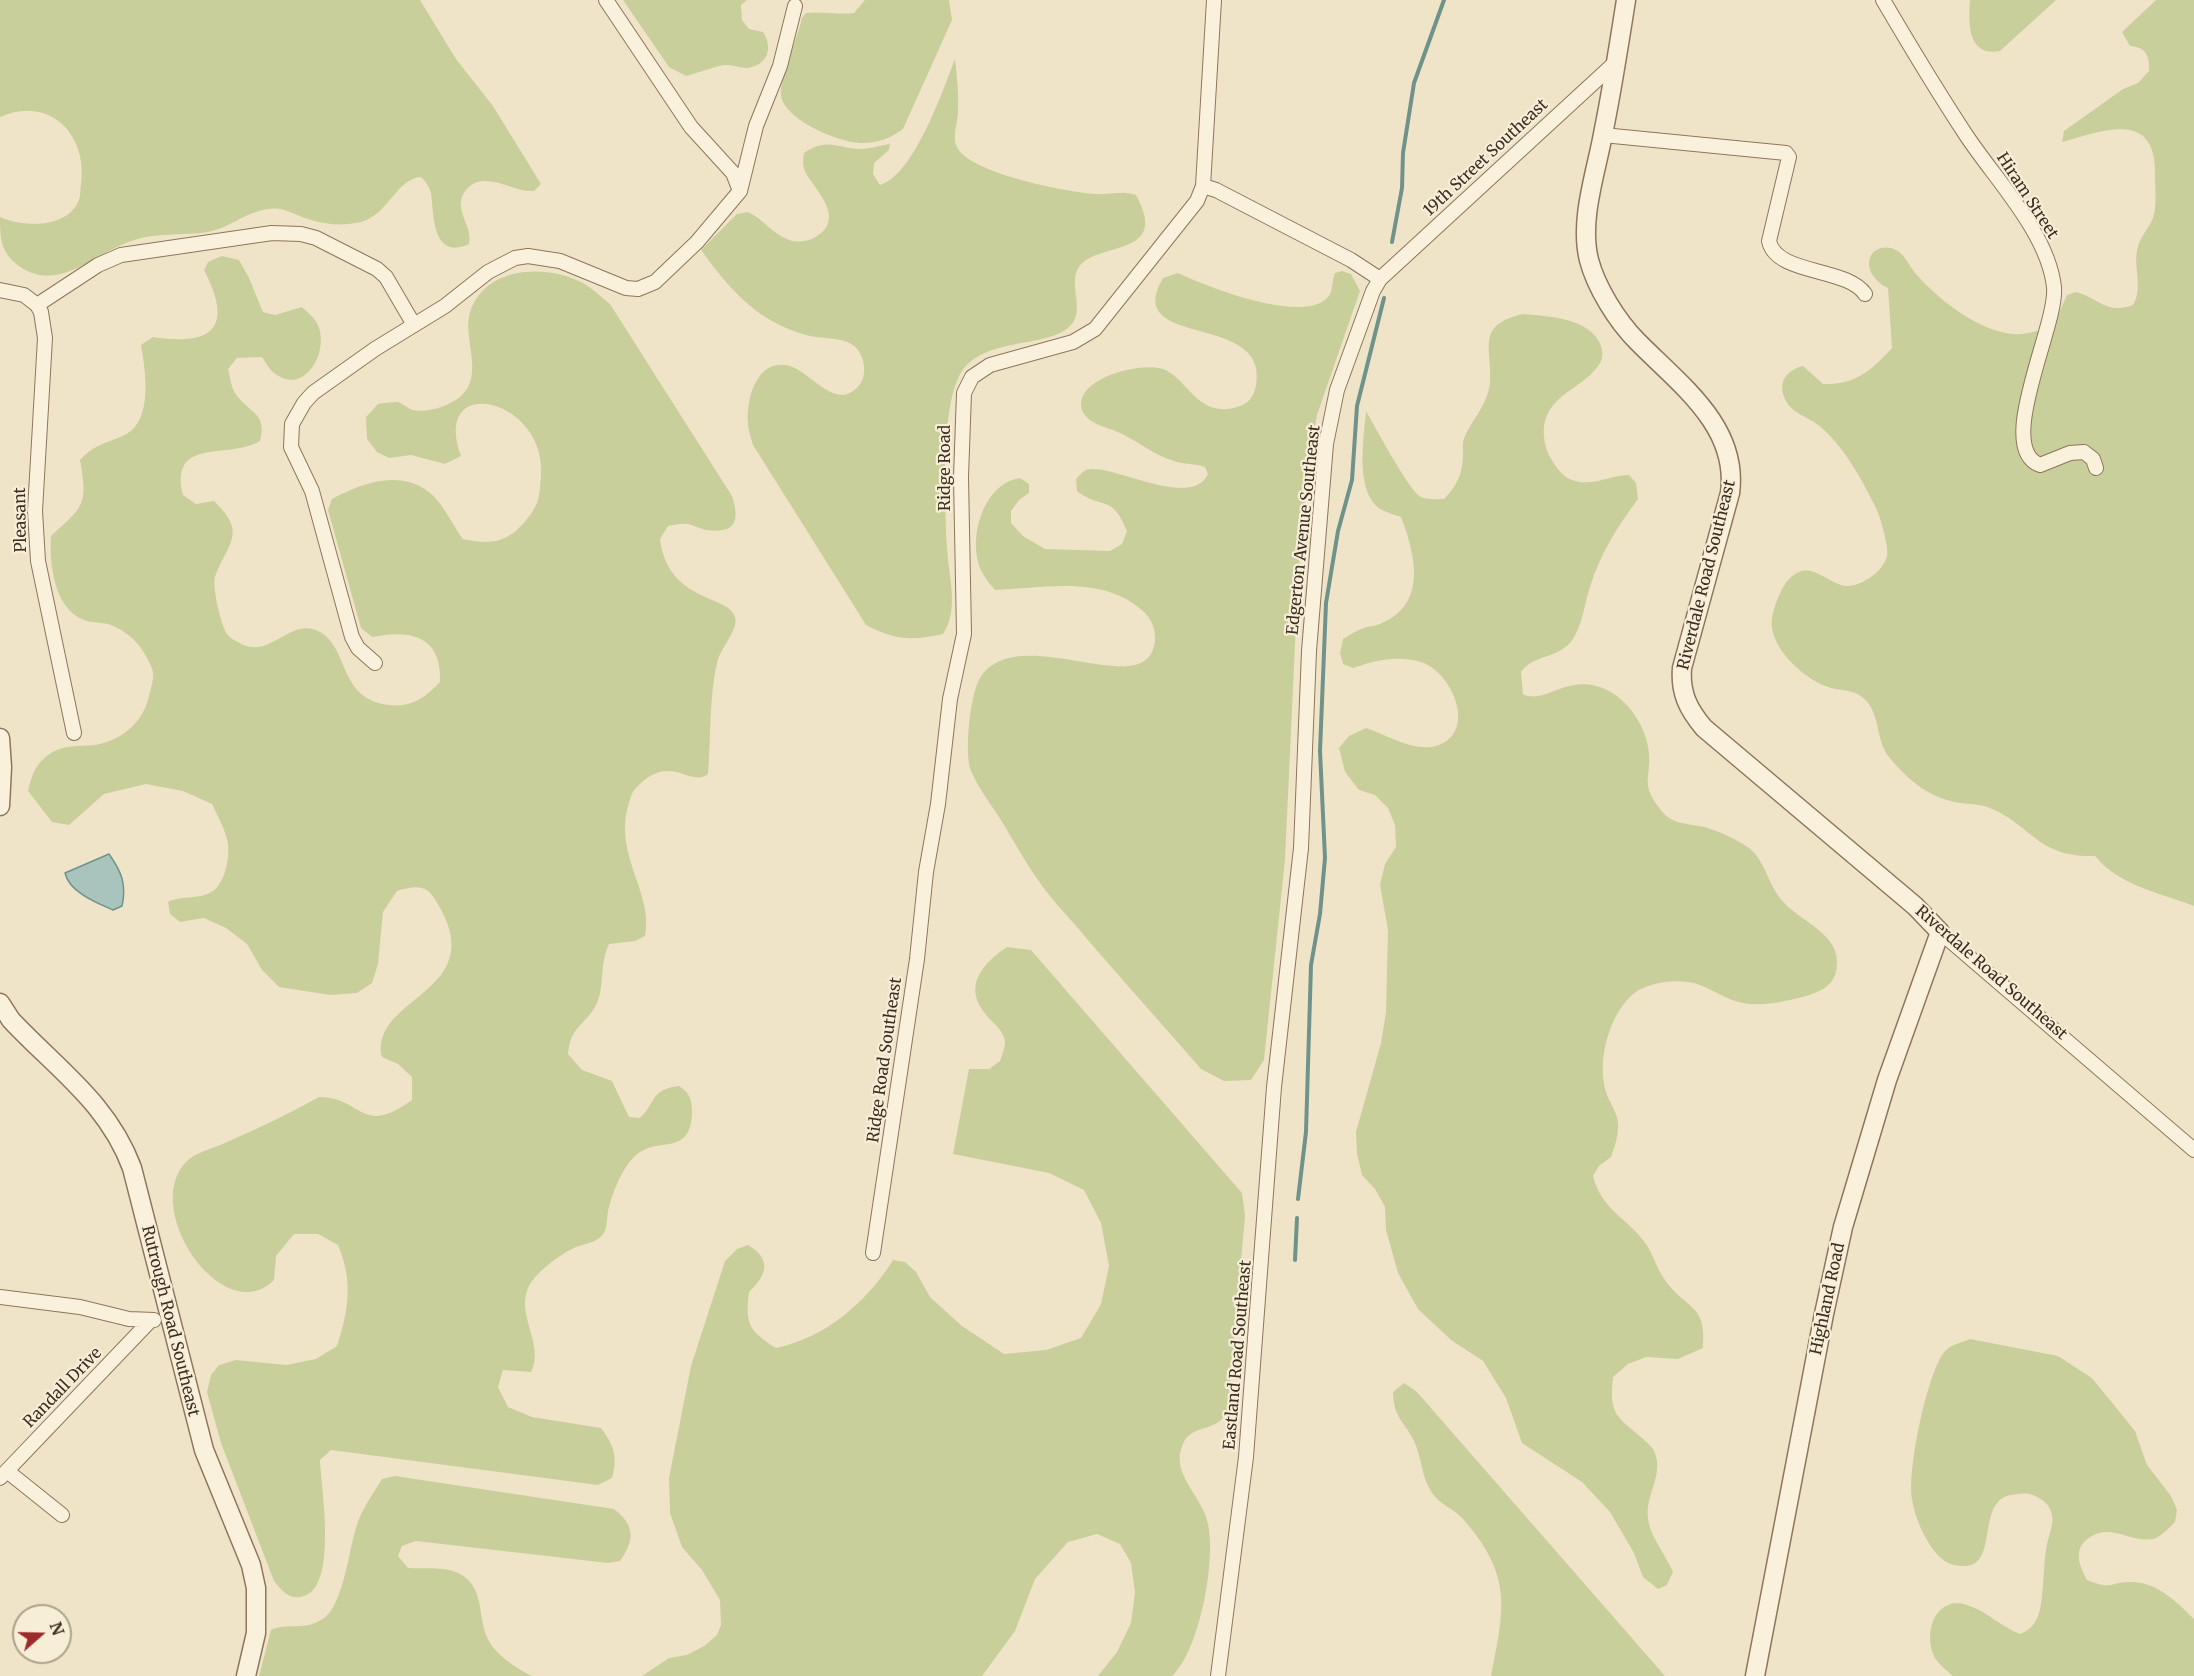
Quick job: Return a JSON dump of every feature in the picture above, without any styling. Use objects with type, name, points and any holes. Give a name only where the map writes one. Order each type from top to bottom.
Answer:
[{"type":"street","points":[[606,0],[691,127],[733,173],[740,190]]},
{"type":"street","points":[[1214,0],[1203,186],[1216,190],[1351,260],[1380,279]]},
{"type":"street","name":"Riverdale Road Southeast","points":[[1626,0],[1603,135],[1587,205],[1589,259],[1605,297],[1636,340],[1673,374],[1706,411],[1728,449],[1731,465],[1730,493],[1682,668],[1686,703],[1704,728],[1915,906],[1940,932],[2194,1150]]},
{"type":"street","name":"Hiram Street","points":[[1883,0],[1967,136],[2028,224],[2051,271],[2055,300],[2026,410],[2023,428],[2025,453],[2033,463],[2040,465],[2070,453],[2084,452],[2093,459],[2096,468]]},
{"type":"street","points":[[375,663],[358,648],[352,637],[312,491],[294,456],[290,436],[298,412],[314,393],[445,306],[488,272],[506,262],[528,256],[560,261],[626,288],[646,287],[656,282],[697,242],[740,190],[756,126],[780,66],[795,6]]},
{"type":"street","name":"19th Street Southeast","points":[[1380,279],[1616,62]]},
{"type":"street","points":[[1603,135],[1786,153],[1789,157],[1770,241],[1771,247],[1781,258],[1847,281],[1860,288],[1865,294]]},
{"type":"street","name":"Ridge Road","points":[[926,872],[938,804],[950,699],[964,634],[960,477],[962,413],[966,386],[972,377],[990,365],[1073,342],[1095,329],[1175,232],[1197,201],[1203,186]]},
{"type":"street","points":[[0,290],[24,295],[37,305],[98,265],[121,255],[287,232],[316,238],[378,269],[395,291],[414,325]]},
{"type":"street","name":"Edgerton Avenue Southeast","points":[[1279,1035],[1301,848],[1309,651],[1326,444],[1337,390],[1373,291],[1380,279]]},
{"type":"street","name":"Pleasant","points":[[37,305],[41,312],[45,338],[35,512],[38,561],[74,733]]},
{"type":"street","points":[[0,738],[2,767],[0,807]]},
{"type":"street","name":"Ridge Road Southeast","points":[[873,1253],[915,970],[926,872]]},
{"type":"street","name":"Highland Road","points":[[1755,1676],[1824,1314],[1843,1227],[1887,1080],[1940,932]]},
{"type":"street","name":"Rutrough Road Southeast","points":[[0,1003],[11,1020],[92,1100],[116,1132],[132,1168],[204,1450],[250,1565],[256,1588],[256,1633],[246,1676]]},
{"type":"street","name":"Eastland Road Southeast","points":[[1218,1676],[1246,1457],[1279,1035]]},
{"type":"street","points":[[0,1297],[80,1307],[129,1319],[150,1321],[171,1316]]},
{"type":"street","name":"Randall Drive","points":[[4,1474],[150,1321]]},
{"type":"street","points":[[4,1474],[62,1515]]},
{"type":"green space","points":[[0,0],[420,0],[456,59],[493,106],[541,184],[534,191],[526,191],[490,181],[473,184],[466,190],[461,204],[469,231],[469,244],[457,248],[448,246],[437,233],[431,193],[421,177],[405,183],[386,205],[361,222],[330,224],[274,208],[252,213],[208,232],[140,238],[64,273],[50,276],[36,274],[15,263],[6,252],[1,240],[0,217],[31,224],[54,221],[64,217],[72,211],[79,200],[82,166],[78,149],[71,135],[62,124],[49,115],[34,111],[0,117]]},
{"type":"green space","points":[[623,0],[747,0],[741,5],[742,20],[749,29],[763,32],[768,45],[766,56],[753,67],[723,65],[686,76],[669,67]]},
{"type":"green space","points":[[865,0],[949,0],[952,20],[903,129],[883,140],[860,143],[839,139],[802,121],[784,104],[781,88],[802,18],[806,13],[854,13]]},
{"type":"green space","points":[[1970,0],[2056,0],[2000,51],[1989,52],[1976,44],[1972,37],[1969,19]]},
{"type":"green space","points":[[2156,0],[2194,0],[2194,906],[2127,881],[2104,866],[2095,856],[2075,855],[2047,846],[2002,814],[1987,807],[1949,801],[1920,787],[1889,757],[1868,703],[1854,693],[1818,682],[1797,668],[1780,647],[1774,636],[1772,624],[1779,595],[1789,579],[1799,572],[1810,571],[1841,585],[1854,585],[1862,583],[1875,574],[1887,556],[1878,512],[1853,466],[1823,429],[1792,409],[1785,399],[1782,387],[1785,378],[1792,370],[1803,366],[1823,384],[1834,384],[1853,379],[1869,370],[1892,348],[1888,288],[1879,282],[1870,268],[1871,255],[1876,250],[1891,248],[1896,250],[1925,284],[1947,303],[1973,320],[2000,332],[2023,334],[2053,326],[2067,295],[2076,292],[2109,307],[2124,308],[2133,305],[2138,291],[2136,261],[2138,246],[2153,218],[2155,208],[2153,155],[2147,141],[2138,133],[2125,129],[2095,133],[2062,142],[2064,131],[2123,89],[2138,83],[2149,71],[2146,53],[2140,48],[2130,46],[2122,32]]},
{"type":"green space","points":[[955,59],[958,114],[955,141],[963,155],[997,172],[1042,185],[1095,194],[1136,195],[1144,215],[1144,229],[1138,239],[1088,259],[1079,267],[1075,281],[1076,314],[1069,327],[1059,334],[986,353],[973,360],[962,371],[955,386],[947,430],[945,506],[952,592],[951,614],[943,634],[922,638],[903,638],[886,634],[866,625],[753,445],[748,428],[751,393],[760,376],[767,369],[775,365],[794,368],[832,393],[842,395],[851,392],[862,380],[864,364],[860,354],[849,343],[810,336],[775,323],[761,314],[735,292],[701,250],[737,214],[748,212],[790,240],[800,242],[814,238],[823,231],[828,223],[829,215],[823,199],[804,170],[804,153],[826,144],[861,149],[890,144],[889,150],[874,163],[873,174],[880,185],[892,178],[916,149],[935,110]]},
{"type":"green space","points":[[222,256],[239,260],[263,312],[275,315],[302,307],[317,322],[321,336],[317,359],[311,369],[304,376],[294,380],[284,379],[273,372],[262,357],[237,358],[228,369],[232,385],[235,393],[259,418],[262,431],[260,441],[247,446],[193,457],[185,464],[181,477],[183,495],[196,504],[214,501],[224,512],[233,530],[232,538],[214,582],[222,623],[227,634],[238,642],[249,647],[260,647],[298,630],[308,628],[318,631],[328,638],[335,648],[352,683],[360,693],[372,701],[389,705],[404,705],[418,700],[440,682],[436,654],[430,645],[421,639],[399,634],[372,637],[361,628],[328,510],[332,499],[343,493],[366,484],[391,480],[415,484],[432,494],[463,539],[482,542],[498,540],[513,533],[527,519],[537,504],[539,495],[541,477],[538,450],[527,428],[511,413],[492,405],[475,404],[461,412],[456,429],[461,456],[445,464],[411,455],[389,458],[377,452],[367,439],[366,417],[378,404],[397,402],[413,410],[432,410],[445,406],[461,396],[471,378],[468,322],[470,312],[478,297],[489,285],[518,273],[534,271],[567,276],[585,284],[610,304],[732,496],[736,512],[730,528],[716,531],[688,524],[678,524],[668,526],[660,539],[665,560],[674,575],[699,594],[731,610],[735,617],[734,628],[719,657],[714,676],[708,774],[694,777],[678,772],[659,772],[635,789],[632,795],[625,824],[626,842],[644,905],[645,936],[635,941],[609,944],[597,1003],[572,1037],[568,1054],[582,1070],[612,1081],[629,1117],[640,1118],[658,1094],[663,1090],[679,1086],[686,1091],[691,1101],[690,1127],[679,1141],[643,1150],[634,1157],[621,1175],[615,1190],[604,1233],[597,1240],[576,1247],[560,1256],[541,1271],[531,1283],[525,1299],[525,1309],[535,1351],[531,1372],[503,1370],[498,1387],[508,1407],[532,1417],[601,1428],[614,1452],[615,1464],[612,1478],[598,1485],[331,1450],[320,1460],[325,1534],[321,1574],[314,1588],[299,1597],[290,1596],[274,1581],[221,1443],[207,1392],[211,1375],[219,1365],[236,1360],[286,1365],[316,1359],[337,1346],[348,1295],[343,1258],[338,1245],[318,1234],[294,1234],[276,1256],[274,1280],[254,1291],[232,1289],[211,1277],[193,1256],[180,1232],[173,1205],[175,1180],[188,1160],[196,1155],[261,1127],[319,1097],[346,1103],[372,1116],[395,1111],[412,1100],[412,1077],[398,1064],[382,1057],[383,1036],[394,1019],[442,974],[451,954],[449,930],[434,898],[426,890],[417,887],[397,891],[383,912],[378,964],[372,983],[357,993],[330,995],[279,987],[262,970],[247,944],[226,928],[204,918],[180,922],[170,914],[168,902],[208,894],[217,887],[224,874],[228,859],[227,839],[212,804],[183,791],[146,784],[104,794],[69,825],[52,822],[28,791],[35,769],[51,753],[62,748],[95,745],[114,739],[130,729],[146,706],[153,677],[148,659],[136,641],[125,632],[108,624],[84,620],[66,606],[60,596],[53,572],[51,536],[71,518],[81,504],[83,487],[80,460],[101,445],[126,434],[138,422],[145,401],[146,389],[141,345],[153,337],[190,338],[203,335],[212,329],[217,319],[217,306],[204,270],[208,262]]},
{"type":"green space","points":[[1342,271],[1351,274],[1360,291],[1317,415],[1307,470],[1298,580],[1285,860],[1264,1060],[1251,1080],[1224,1081],[1201,1069],[1051,898],[982,792],[969,763],[968,738],[976,686],[980,678],[997,663],[1019,656],[1122,666],[1140,663],[1154,647],[1155,632],[1152,622],[1130,601],[1094,588],[1055,586],[995,590],[984,576],[978,562],[977,532],[987,503],[995,491],[1020,478],[1029,484],[1029,493],[1019,500],[1011,511],[1011,523],[1023,536],[1045,549],[1110,551],[1122,544],[1127,531],[1122,519],[1111,507],[1085,497],[1077,491],[1076,479],[1083,472],[1097,469],[1168,487],[1185,488],[1199,484],[1208,474],[1205,467],[1166,458],[1121,433],[1097,424],[1084,414],[1082,409],[1084,394],[1102,379],[1128,370],[1154,367],[1172,374],[1204,404],[1214,408],[1226,409],[1240,406],[1250,400],[1257,379],[1256,368],[1248,352],[1232,342],[1173,322],[1160,313],[1155,299],[1163,278],[1178,273],[1231,294],[1275,305],[1296,307],[1313,305],[1326,299],[1330,294],[1335,273]]},
{"type":"green space","points":[[1522,314],[1568,320],[1578,324],[1588,329],[1596,337],[1602,348],[1601,361],[1593,372],[1560,398],[1547,415],[1544,438],[1552,461],[1563,475],[1575,481],[1589,482],[1629,475],[1636,483],[1638,499],[1604,552],[1573,639],[1561,650],[1526,666],[1521,672],[1523,694],[1540,696],[1582,684],[1609,691],[1617,696],[1636,717],[1645,735],[1649,753],[1648,787],[1660,809],[1674,821],[1716,831],[1749,848],[1758,858],[1780,898],[1827,938],[1834,948],[1837,959],[1834,977],[1824,988],[1806,996],[1774,1003],[1737,1002],[1690,982],[1654,984],[1632,995],[1624,1004],[1611,1027],[1607,1040],[1603,1067],[1604,1080],[1607,1096],[1617,1118],[1618,1131],[1611,1157],[1599,1166],[1593,1176],[1597,1188],[1609,1206],[1639,1235],[1663,1277],[1671,1288],[1693,1308],[1702,1322],[1703,1348],[1678,1359],[1646,1357],[1628,1364],[1613,1377],[1612,1399],[1616,1413],[1650,1446],[1657,1459],[1648,1518],[1655,1538],[1673,1572],[1667,1585],[1658,1589],[1643,1577],[1634,1553],[1610,1512],[1582,1482],[1522,1443],[1506,1398],[1483,1361],[1451,1340],[1418,1309],[1398,1273],[1386,1230],[1385,1207],[1375,1189],[1362,1175],[1357,1154],[1356,1132],[1381,1043],[1386,1012],[1388,930],[1380,885],[1385,864],[1396,847],[1395,825],[1388,808],[1375,795],[1359,790],[1345,772],[1339,748],[1349,736],[1366,728],[1409,745],[1436,746],[1449,739],[1456,729],[1458,716],[1451,690],[1432,668],[1421,662],[1387,659],[1353,668],[1343,664],[1340,653],[1343,639],[1361,629],[1380,624],[1397,614],[1406,603],[1412,590],[1414,576],[1410,546],[1401,517],[1382,510],[1367,492],[1363,465],[1366,411],[1416,492],[1423,498],[1444,499],[1458,479],[1463,461],[1464,438],[1488,391],[1490,383],[1489,340],[1492,332],[1497,325],[1507,319]]},
{"type":"green space","points":[[1007,947],[1031,950],[1242,1193],[1245,1216],[1228,1409],[1219,1422],[1189,1435],[1180,1455],[1183,1475],[1205,1514],[1210,1540],[1210,1560],[1204,1604],[1191,1646],[1182,1664],[1172,1676],[1098,1676],[1117,1652],[1131,1623],[1135,1592],[1131,1563],[1120,1544],[1097,1534],[1068,1542],[1035,1579],[1015,1631],[982,1676],[642,1676],[669,1658],[687,1655],[704,1646],[717,1635],[721,1625],[720,1600],[702,1570],[682,1547],[670,1513],[669,1478],[691,1366],[725,1261],[737,1249],[748,1245],[756,1250],[764,1262],[760,1279],[749,1292],[748,1312],[751,1326],[760,1337],[776,1348],[812,1336],[843,1316],[870,1290],[893,1260],[905,1262],[916,1272],[930,1297],[962,1326],[1004,1354],[1046,1350],[1081,1338],[1101,1304],[1109,1266],[1101,1223],[1084,1190],[1049,1173],[953,1154],[969,1069],[989,1069],[1000,1061],[1004,1049],[1003,1034],[979,1005],[976,986],[983,968]]},
{"type":"green space","points":[[1970,1339],[2058,1356],[2092,1378],[2135,1431],[2147,1465],[2171,1496],[2177,1510],[2175,1522],[2153,1539],[2135,1538],[2110,1532],[2094,1535],[2081,1546],[2079,1560],[2087,1580],[2106,1585],[2129,1582],[2148,1585],[2165,1593],[2194,1619],[2194,1676],[1953,1676],[1935,1659],[1931,1647],[1931,1627],[1940,1610],[1947,1605],[1956,1603],[1967,1605],[2020,1634],[2033,1625],[2040,1608],[2046,1549],[2052,1524],[2049,1507],[2036,1496],[2019,1494],[2000,1500],[1990,1521],[1981,1557],[1974,1564],[1963,1566],[1942,1559],[1922,1532],[1912,1499],[1911,1485],[1915,1445],[1925,1400],[1938,1362],[1945,1351],[1953,1345]]},
{"type":"green space","points":[[1404,1383],[1417,1392],[1665,1676],[1491,1676],[1501,1611],[1501,1593],[1497,1575],[1479,1539],[1463,1519],[1439,1501],[1428,1487],[1417,1447],[1395,1408],[1393,1392]]},
{"type":"green space","points":[[395,1476],[614,1509],[626,1521],[630,1540],[620,1561],[608,1563],[416,1541],[402,1546],[398,1556],[408,1568],[447,1569],[458,1573],[473,1585],[490,1643],[506,1660],[532,1676],[259,1676],[271,1630],[310,1625],[324,1618],[331,1610],[342,1586],[361,1514],[382,1479]]},
{"type":"water","points":[[109,854],[120,872],[124,891],[122,906],[113,910],[78,891],[72,886],[65,873]]},
{"type":"waterway","points":[[1392,242],[1402,188],[1403,153],[1414,83],[1444,0]]},
{"type":"waterway","points":[[1298,1199],[1306,1132],[1311,965],[1320,914],[1325,858],[1320,751],[1326,603],[1338,531],[1352,480],[1357,406],[1384,298]]},
{"type":"waterway","points":[[1295,1260],[1297,1218]]}]
